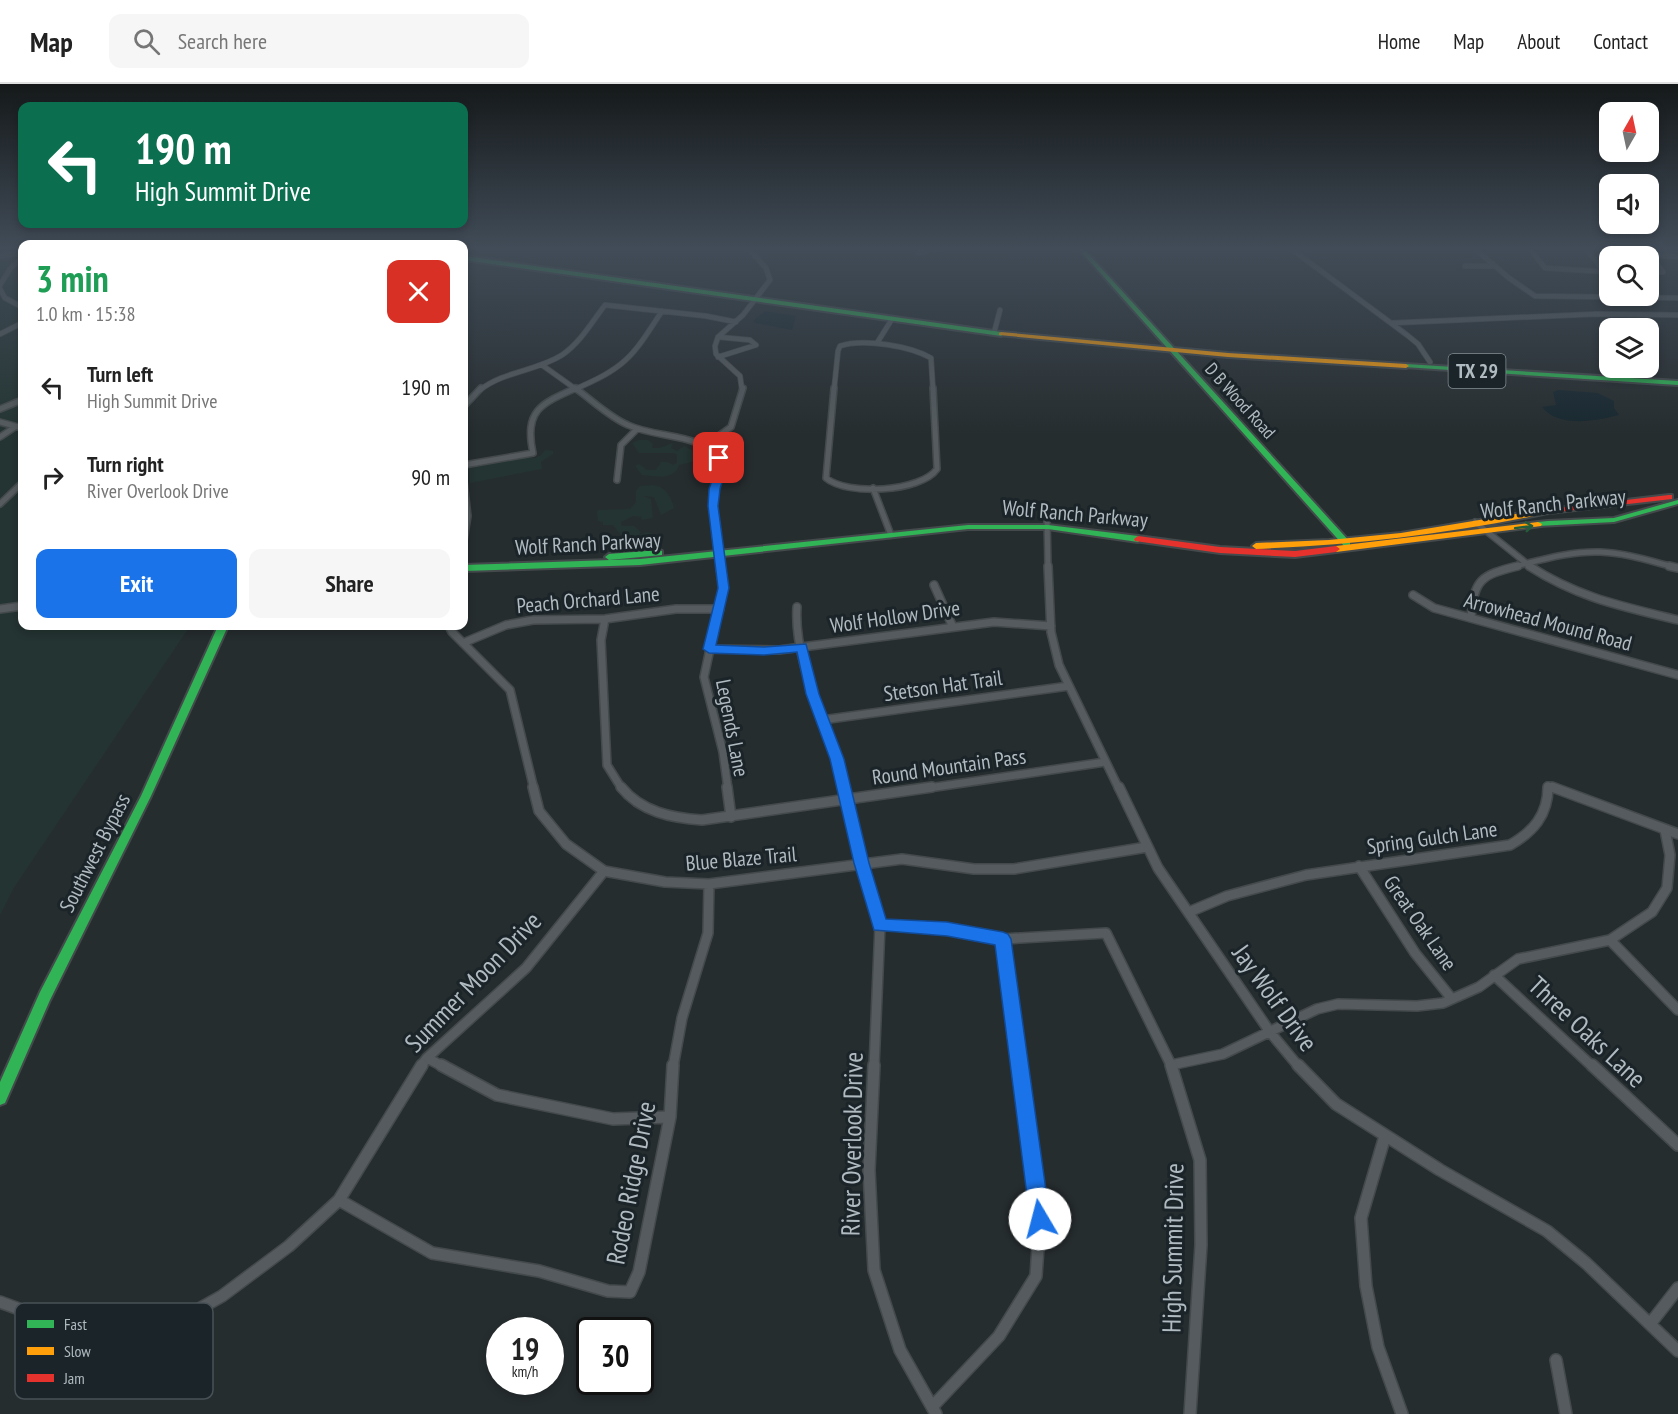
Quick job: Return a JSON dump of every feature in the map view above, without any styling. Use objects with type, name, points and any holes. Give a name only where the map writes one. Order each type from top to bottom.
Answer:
[{"type":"street","points":[[468,398],[489,384],[542,365],[569,350],[600,310]]},
{"type":"street","points":[[653,310],[736,322]]},
{"type":"street","points":[[542,365],[616,418],[637,429],[706,445],[731,427],[743,388],[740,376],[718,357],[715,346],[718,337],[747,310]]},
{"type":"street","name":"TX 29","points":[[828,310],[994,333],[1189,351],[1678,383]]},
{"type":"street","points":[[994,333],[1000,310]]},
{"type":"street","name":"D B Wood Road","points":[[1136,310],[1348,545]]},
{"type":"street","points":[[1374,310],[1418,344],[1430,362],[1392,366]]},
{"type":"street","points":[[468,464],[533,453],[528,432],[529,421],[534,414],[553,399],[601,380],[624,364],[662,311]]},
{"type":"street","points":[[1391,323],[1597,314],[1678,315]]},
{"type":"street","points":[[876,343],[892,319]]},
{"type":"street","points":[[0,334],[18,325]]},
{"type":"street","points":[[718,337],[750,340],[756,345],[718,357]]},
{"type":"street","points":[[852,342],[876,343],[922,351],[931,358],[937,469],[932,476],[919,482],[850,490],[829,482],[825,474],[838,351],[843,345],[852,342]]},
{"type":"street","name":"TX 29","points":[[1189,351],[1195,348],[1678,378]]},
{"type":"street","points":[[1471,370],[1507,368]]},
{"type":"street","points":[[0,409],[18,402]]},
{"type":"street","points":[[0,422],[18,427]]},
{"type":"street","points":[[0,437],[15,427]]},
{"type":"street","points":[[617,480],[621,445],[637,429]]},
{"type":"street","name":"Legends Lane","points":[[706,445],[716,454],[721,465],[713,499],[723,588],[720,609],[704,669],[705,684],[723,752],[731,817]]},
{"type":"street","points":[[0,504],[18,487]]},
{"type":"street","points":[[873,488],[890,532]]},
{"type":"street","name":"Wolf Ranch Parkway","points":[[1348,545],[1450,528],[1499,517],[1678,496]]},
{"type":"street","name":"Wolf Ranch Parkway","points":[[468,568],[622,563],[890,532],[979,519],[1048,523],[1253,546],[1348,545],[1563,522],[1611,521],[1628,518],[1658,505],[1678,502]]},
{"type":"street","points":[[1475,522],[1528,565],[1556,583],[1574,591],[1678,620]]},
{"type":"street","name":"Jay Wolf Drive","points":[[1048,523],[1054,653],[1147,847],[1270,1032],[1307,1076],[1336,1104],[1440,1170],[1547,1231],[1586,1263],[1678,1351]]},
{"type":"street","name":"Wolf Ranch Parkway","points":[[468,561],[720,551]]},
{"type":"street","points":[[1471,618],[1474,588],[1481,578],[1491,572],[1577,553],[1593,552],[1614,554],[1678,568]]},
{"type":"street","points":[[933,585],[952,625]]},
{"type":"street","name":"Arrowhead Mound Road","points":[[1413,595],[1434,608],[1678,675]]},
{"type":"street","points":[[0,609],[18,607]]},
{"type":"street","name":"River Overlook Drive","points":[[796,607],[796,621],[810,686],[837,759],[861,863],[880,925],[869,1170],[874,1270],[900,1350],[934,1411]]},
{"type":"street","name":"Peach Orchard Lane","points":[[463,643],[487,632],[520,622],[545,619],[605,619],[676,609],[720,609]]},
{"type":"street","name":"Round Mountain Pass","points":[[605,619],[601,640],[607,765],[614,780],[629,797],[658,813],[690,820],[731,817],[1105,762]]},
{"type":"street","name":"Wolf Hollow Drive","points":[[709,649],[764,651],[952,625],[994,622],[1051,626]]},
{"type":"street","name":"Southwest Bypass","points":[[0,1098],[45,996],[151,785],[221,630]]},
{"type":"street","name":"Blue Blaze Trail","points":[[451,630],[510,690],[539,811],[566,844],[604,871],[665,882],[709,884],[902,859],[975,869],[1014,869],[1147,847]]},
{"type":"street","name":"Stetson Hat Trail","points":[[822,720],[1069,686]]},
{"type":"street","name":"Spring Gulch Lane","points":[[1189,912],[1235,892],[1320,871],[1510,845],[1525,837],[1538,825],[1549,798],[1548,786],[1678,834]]},
{"type":"street","points":[[1171,1065],[1223,1054],[1317,1009],[1338,1004],[1417,1006],[1452,999],[1479,987],[1518,959],[1610,940],[1652,912],[1667,888],[1670,855],[1665,830]]},
{"type":"street","name":"Great Oak Lane","points":[[1359,866],[1415,952],[1452,999]]},
{"type":"street","name":"Summer Moon Drive","points":[[210,1303],[289,1246],[339,1200],[410,1081],[427,1058],[526,968],[604,871]]},
{"type":"street","name":"Rodeo Ridge Drive","points":[[339,1200],[432,1253],[539,1270],[609,1291],[630,1292],[639,1272],[670,1117],[674,1064],[682,1018],[708,933],[709,884]]},
{"type":"street","name":"High Summit Drive","points":[[880,925],[947,929],[1003,939],[1106,933],[1171,1065],[1200,1160],[1202,1245],[1190,1414]]},
{"type":"street","points":[[934,1411],[999,1336],[1036,1276],[1040,1219],[1003,939]]},
{"type":"street","points":[[1610,940],[1678,1010]]},
{"type":"street","name":"Three Oaks Lane","points":[[1494,975],[1678,1145]]},
{"type":"street","points":[[427,1058],[497,1095],[613,1119],[670,1117]]},
{"type":"street","points":[[1385,1136],[1361,1218],[1366,1286],[1378,1347],[1402,1414]]},
{"type":"street","points":[[1650,1324],[1678,1288]]},
{"type":"street","name":"Summer Moon Drive","points":[[0,1302],[15,1307]]},
{"type":"street","points":[[1556,1360],[1566,1414]]},
{"type":"shaded area","points":[[0,310],[18,310],[18,630],[187,630],[13,889],[0,915]]},
{"type":"shaded area","points":[[648,440],[653,444],[652,448],[673,443],[671,448],[677,451],[684,446],[697,453],[706,453],[704,459],[679,465],[677,470],[669,475],[642,475],[635,466],[639,464],[647,470],[656,470],[661,462],[673,465],[677,463],[677,455],[674,453],[639,453],[632,443]]},
{"type":"shaded area","points":[[545,450],[553,451],[553,454],[541,462],[542,469],[470,483],[469,468],[521,458],[535,458]]},
{"type":"shaded area","points":[[652,485],[667,492],[674,508],[661,515],[654,497],[643,496],[651,499],[653,518],[642,520],[641,517],[633,516],[621,522],[622,526],[634,526],[641,532],[639,535],[647,532],[658,536],[645,541],[629,540],[625,537],[626,535],[621,535],[613,525],[603,525],[603,522],[598,521],[597,512],[599,510],[630,509],[636,502],[636,491],[640,486]]},
{"type":"water","points":[[765,311],[796,316],[792,330],[753,321]]},
{"type":"water","points":[[1558,390],[1598,393],[1614,401],[1614,408],[1619,415],[1589,421],[1558,418],[1549,414],[1542,407],[1556,405],[1553,392]]},
{"type":"traffic: fast","points":[[832,310],[1001,334]]},
{"type":"traffic: fast","points":[[1136,310],[1347,544]]},
{"type":"traffic: fast","points":[[1406,366],[1678,383]]},
{"type":"traffic: fast","points":[[1538,524],[1614,520],[1678,502]]},
{"type":"traffic: fast","points":[[468,568],[640,562],[968,527],[1048,527],[1138,539]]},
{"type":"traffic: fast","points":[[609,557],[659,553]]},
{"type":"traffic: fast","points":[[0,1098],[45,996],[146,796],[221,630]]},
{"type":"traffic: slow","points":[[1001,334],[1228,355],[1406,366]]},
{"type":"traffic: slow","points":[[1256,546],[1401,535],[1540,512]]},
{"type":"traffic: slow","points":[[1336,549],[1538,524]]},
{"type":"traffic: jam","points":[[1540,512],[1669,497]]},
{"type":"traffic: jam","points":[[1138,539],[1220,550],[1295,554],[1336,549]]},
{"type":"route","points":[[719,458],[721,469],[713,506],[723,588],[709,649],[764,651],[802,647],[813,694],[837,759],[861,863],[880,925],[947,929],[1003,939],[1040,1219]]}]
